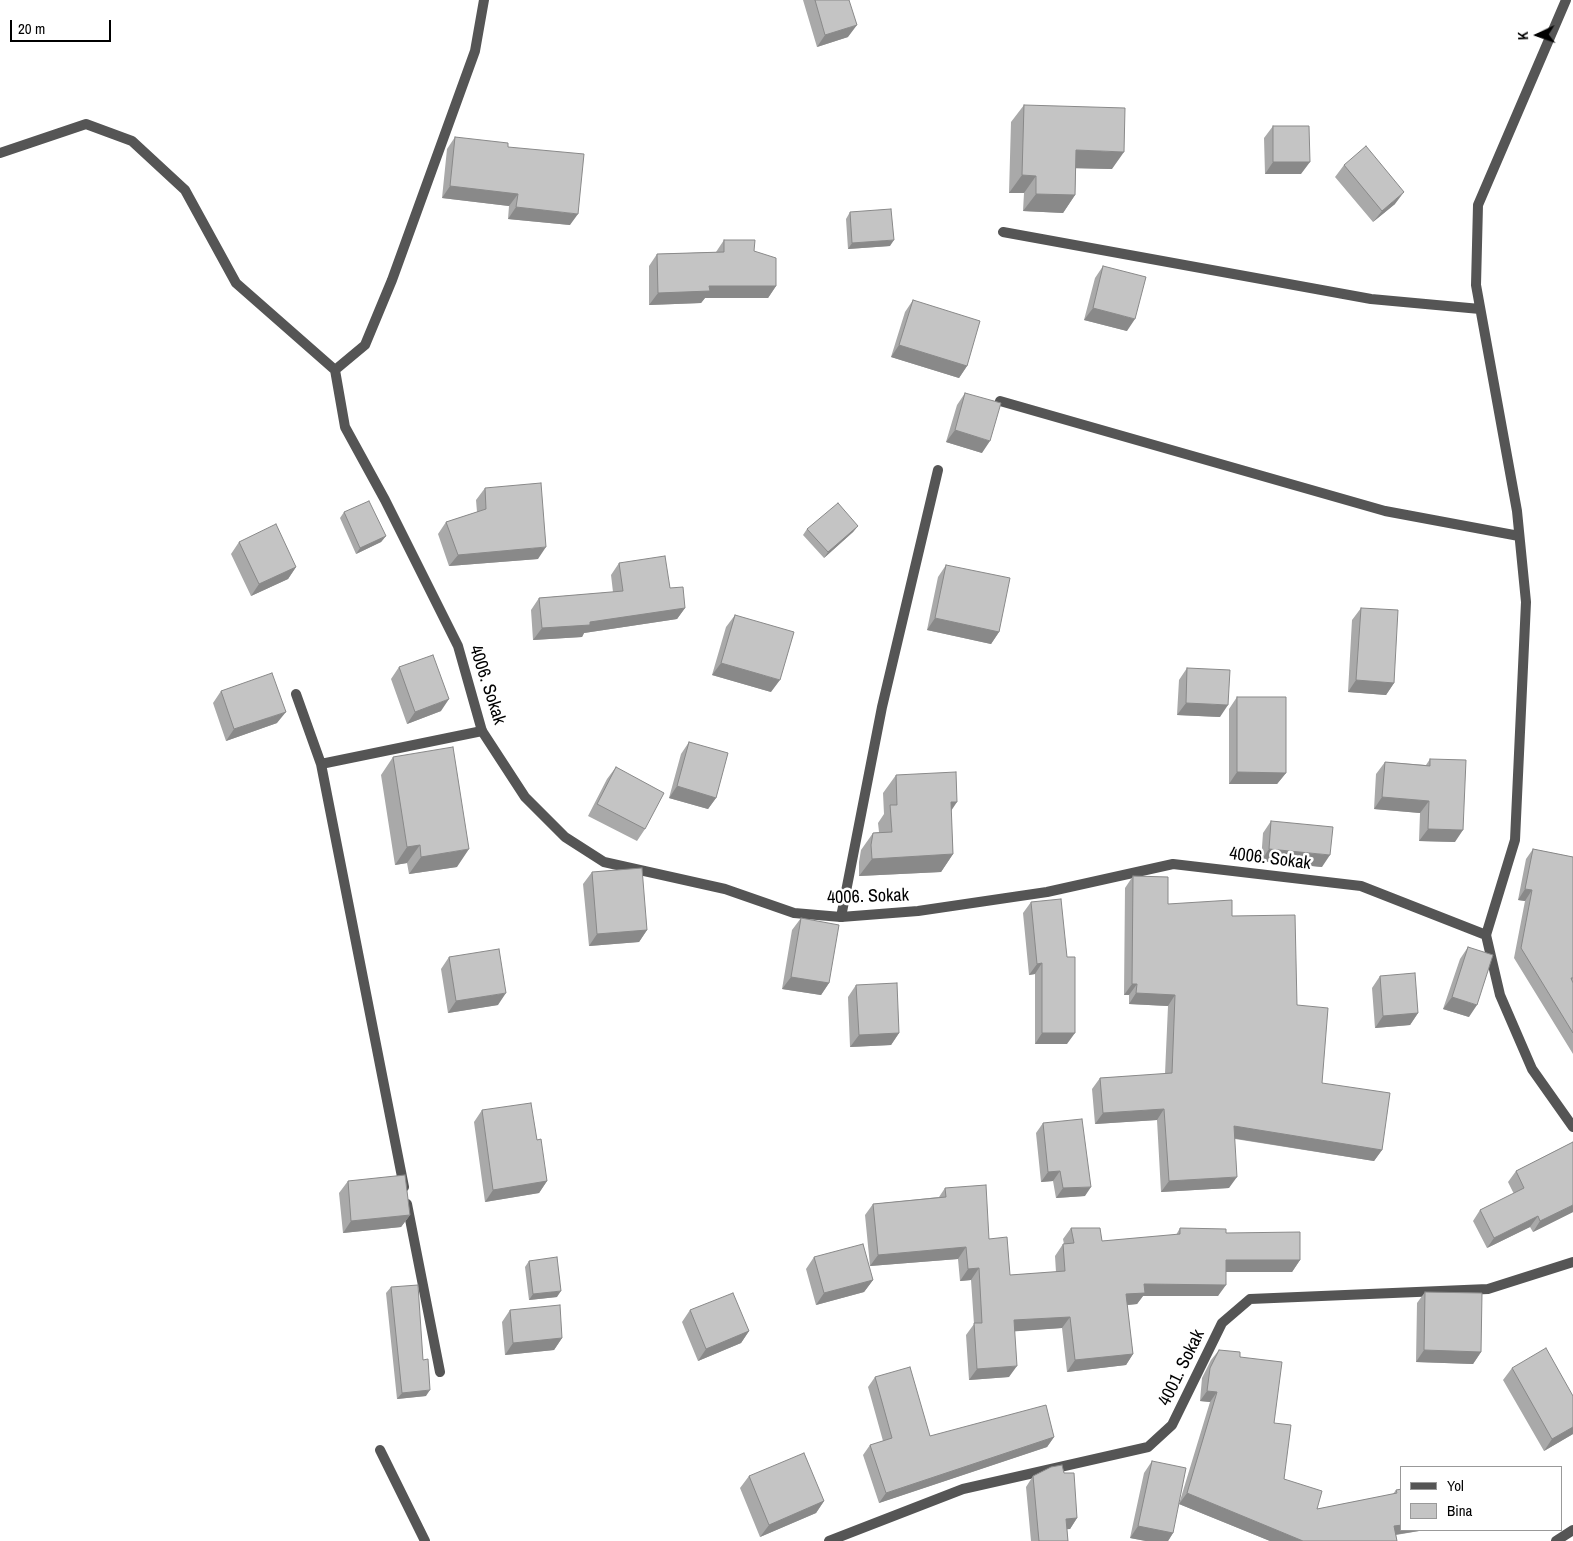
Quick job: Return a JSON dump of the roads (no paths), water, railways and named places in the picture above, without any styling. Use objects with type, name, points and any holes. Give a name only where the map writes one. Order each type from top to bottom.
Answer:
[{"type":"street","points":[[0,153],[86,124],[132,141],[185,190],[236,283],[334,370],[365,345],[392,280],[475,51],[484,0]]},
{"type":"street","points":[[1566,0],[1478,205],[1476,285],[1516,511],[1526,602],[1514,840],[1486,935],[1500,995],[1532,1069],[1573,1127]]},
{"type":"street","points":[[1004,232],[1371,299],[1480,309]]},
{"type":"street","name":"4006. Sokak","points":[[334,370],[345,427],[385,500],[458,646],[482,731],[525,797],[565,836],[604,862],[725,889],[794,913],[841,917],[918,911],[1046,892],[1173,864],[1361,886],[1486,935]]},
{"type":"street","points":[[1000,401],[1385,511],[1519,536]]},
{"type":"street","points":[[841,917],[882,707],[938,470]]},
{"type":"street","points":[[296,694],[321,764],[440,1372]]},
{"type":"street","points":[[321,764],[482,731]]},
{"type":"street","name":"4001. Sokak","points":[[829,1541],[963,1489],[1148,1447],[1172,1425],[1222,1323],[1250,1299],[1488,1289],[1573,1262]]},
{"type":"street","points":[[380,1450],[425,1541]]},
{"type":"street","points":[[1556,1541],[1573,1530]]}]
